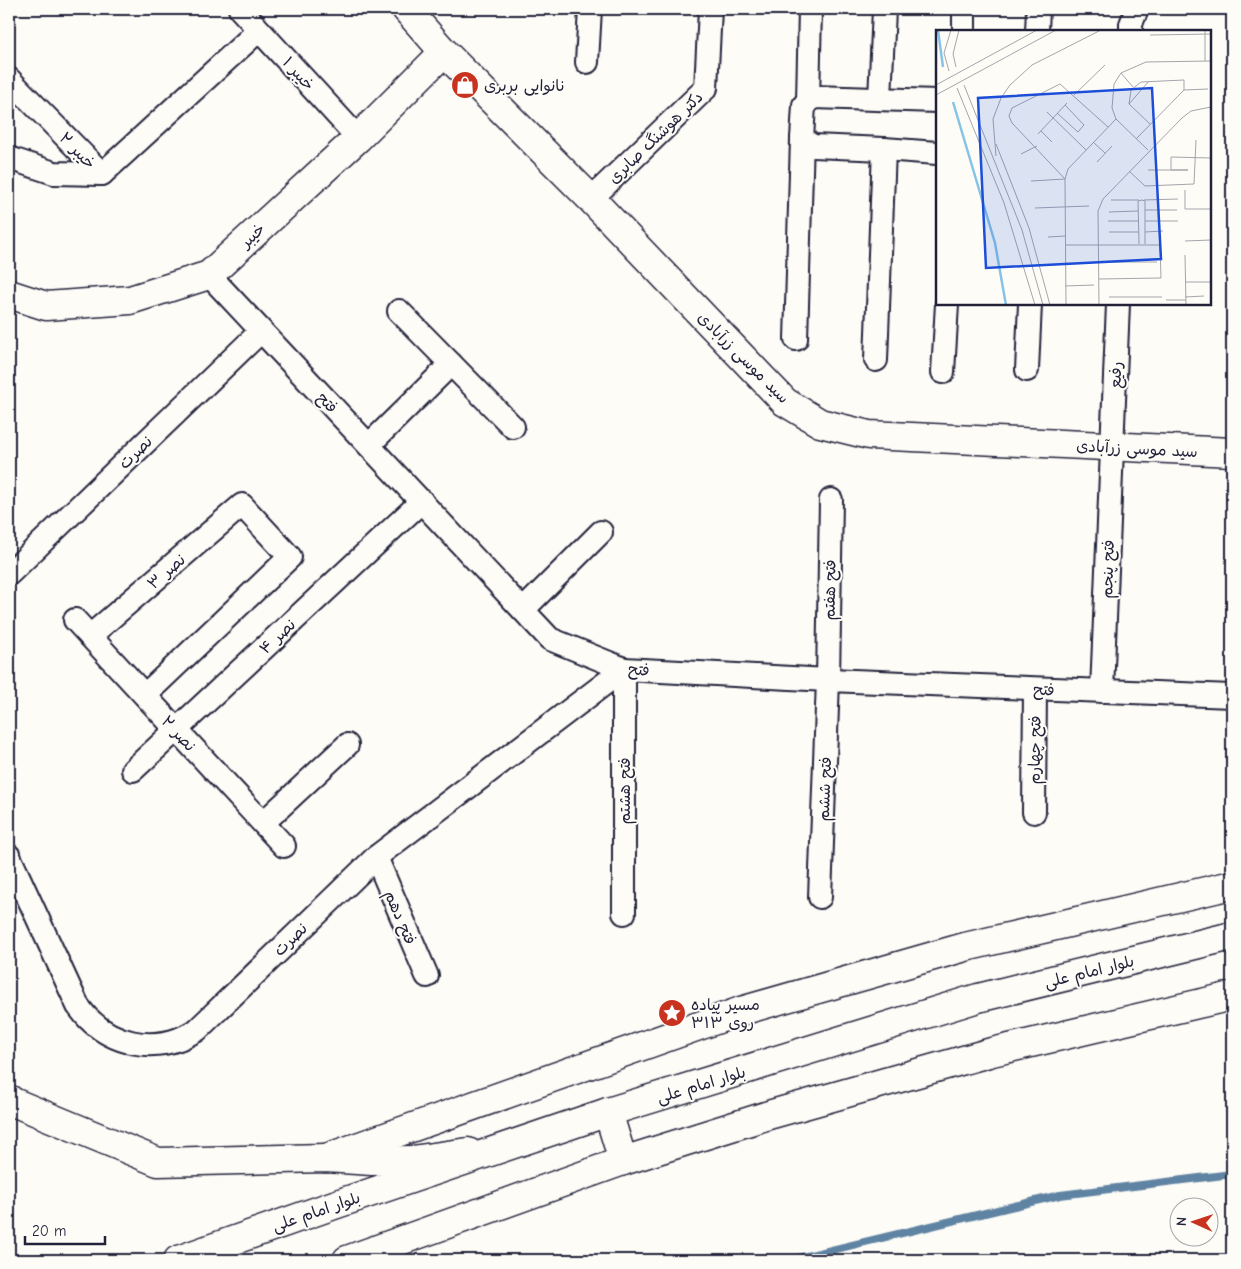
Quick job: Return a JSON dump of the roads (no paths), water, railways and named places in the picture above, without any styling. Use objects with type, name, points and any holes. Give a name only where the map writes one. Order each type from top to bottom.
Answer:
[{"type":"main road","name":"سید موسی زرآبادی","points":[[406,9],[444,52],[591,199],[785,402],[820,424],[869,435],[1232,452]]},
{"type":"main road","name":"خیبر","points":[[9,294],[46,306],[130,300],[209,275],[358,138],[444,52]]},
{"type":"main road","points":[[326,1158],[741,1011],[965,947],[1232,886]]},
{"type":"main road","name":"بلوار امام علی","points":[[178,1260],[608,1112],[978,998],[1232,936]]},
{"type":"main road","points":[[347,1260],[622,1161],[772,1114],[992,1052],[1232,996]]},
{"type":"main road","points":[[9,1099],[158,1162],[326,1158],[372,1161],[412,1160],[503,1147]]},
{"type":"main road","points":[[608,1112],[622,1161]]},
{"type":"street","name":"خیبر ۱","points":[[240,9],[358,138]]},
{"type":"street","points":[[586,62],[590,9]]},
{"type":"street","name":"دکتر هوشنگ صابری","points":[[591,199],[706,88],[710,9]]},
{"type":"street","points":[[808,101],[810,9]]},
{"type":"street","points":[[880,99],[884,9]]},
{"type":"street","points":[[964,9],[964,30]]},
{"type":"street","points":[[1037,30],[1038,9]]},
{"type":"street","points":[[1131,30],[1131,24],[1137,9]]},
{"type":"street","points":[[102,174],[260,30]]},
{"type":"street","name":"خیبر ۲","points":[[9,79],[102,174]]},
{"type":"street","points":[[796,339],[804,105],[814,97],[936,101]]},
{"type":"street","points":[[802,139],[813,146],[884,149],[936,154]]},
{"type":"street","points":[[876,360],[884,149]]},
{"type":"street","name":"خیبر ۲","points":[[9,158],[54,173],[102,174]]},
{"type":"street","name":"فتح","points":[[209,275],[550,639],[624,669],[828,680],[1232,696]]},
{"type":"street","points":[[943,372],[947,305]]},
{"type":"street","points":[[1027,370],[1030,305]]},
{"type":"street","name":"رفیع","points":[[1112,447],[1118,305]]},
{"type":"street","points":[[399,311],[513,427]]},
{"type":"street","name":"نصرت","points":[[12,566],[262,331]]},
{"type":"street","points":[[369,445],[451,364]]},
{"type":"street","name":"فتح پنجم","points":[[1102,691],[1112,447]]},
{"type":"street","name":"فتح هفتم","points":[[828,680],[831,500]]},
{"type":"street","name":"نصر ۴","points":[[133,770],[422,501]]},
{"type":"street","name":"نصر ۳","points":[[90,636],[242,505],[290,557],[145,695]]},
{"type":"street","points":[[523,610],[601,532]]},
{"type":"street","name":"نصر ۲","points":[[75,620],[284,846]]},
{"type":"street","name":"نصرت","points":[[9,856],[78,1006],[90,1021],[106,1032],[123,1040],[142,1044],[161,1044],[180,1039],[197,1030],[376,857],[624,669]]},
{"type":"street","name":"فتح هشتم","points":[[624,669],[624,913]]},
{"type":"street","name":"فتح ششم","points":[[820,897],[828,680]]},
{"type":"street","name":"فتح چهارم","points":[[1034,812],[1035,688]]},
{"type":"street","points":[[263,823],[347,745]]},
{"type":"street","name":"فتح دهم","points":[[376,857],[427,976]]},
{"type":"waterway","points":[[790,1260],[1060,1195],[1232,1174]]},
{"type":"place","name":"نانوایی بربری","points":[[465,85]]},
{"type":"place","name":"مسیر پیاده روی ۳۱۳","points":[[672,1013]]}]
